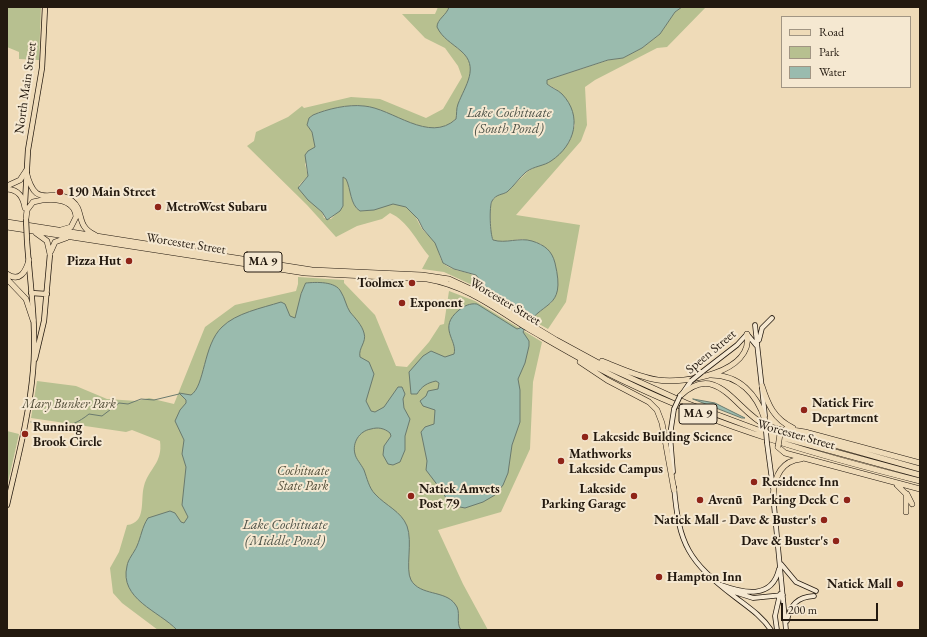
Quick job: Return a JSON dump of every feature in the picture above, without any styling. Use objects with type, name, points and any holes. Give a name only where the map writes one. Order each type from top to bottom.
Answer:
[{"type":"highway","points":[[7,188],[20,180],[26,171]]},
{"type":"highway","points":[[26,171],[29,184],[34,192],[42,196],[62,197],[71,200],[77,206],[85,229],[106,238]]},
{"type":"highway","points":[[7,188],[20,195],[25,208]]},
{"type":"highway","points":[[26,219],[27,210],[33,202],[59,200],[67,202],[75,210],[75,222],[67,229],[52,230]]},
{"type":"highway","name":"Worcester Street","points":[[7,222],[318,270],[434,276],[465,286],[521,322]]},
{"type":"highway","name":"Worcester Street","points":[[7,228],[312,274],[434,280],[466,290],[528,326],[650,388],[735,422],[792,441],[920,475]]},
{"type":"highway","points":[[28,230],[45,238],[50,254]]},
{"type":"highway","points":[[50,254],[53,245],[58,240],[72,238]]},
{"type":"highway","points":[[7,274],[14,278],[21,276],[25,272],[29,260]]},
{"type":"highway","points":[[7,279],[26,299],[33,320]]},
{"type":"highway","name":"Worcester Street","points":[[528,326],[558,346],[628,384],[707,418],[788,445],[920,481]]},
{"type":"highway","points":[[579,352],[629,372],[657,380],[675,380],[724,370],[736,363],[746,348],[748,334]]},
{"type":"highway","points":[[558,346],[601,377],[645,400],[654,407],[662,423],[674,490]]},
{"type":"highway","points":[[703,374],[723,376],[741,384],[755,398],[765,420]]},
{"type":"highway","points":[[680,396],[698,385],[715,385],[723,389],[755,418],[767,426],[920,468]]},
{"type":"highway","points":[[762,386],[769,406],[776,417],[786,424],[805,432]]},
{"type":"highway","points":[[920,463],[805,432],[786,429],[781,433],[778,447],[784,452],[812,461],[920,489]]},
{"type":"highway","points":[[774,496],[777,476],[785,465],[797,460],[812,461]]},
{"type":"highway","points":[[878,478],[898,486],[906,494],[912,504]]},
{"type":"highway","points":[[906,494],[906,512]]},
{"type":"main road","name":"North Main Street","points":[[33,363],[33,320],[25,208],[26,171],[28,150],[42,68],[45,7]]},
{"type":"main road","name":"North Main Street","points":[[7,505],[24,428],[33,363],[44,321],[50,254]]},
{"type":"main road","points":[[31,293],[47,294]]},
{"type":"main road","points":[[758,349],[760,330],[772,318]]},
{"type":"main road","name":"Speen Street","points":[[755,325],[774,496],[786,629]]},
{"type":"main road","points":[[748,334],[755,342],[758,349]]},
{"type":"main road","name":"Speen Street","points":[[748,334],[703,374],[691,381],[680,396],[674,409],[670,435],[674,490],[678,522],[684,542],[696,562],[717,583],[757,614],[771,630]]},
{"type":"main road","points":[[717,583],[744,591],[761,591],[770,586],[775,580],[779,571],[780,562]]},
{"type":"main road","points":[[780,562],[787,574],[795,581],[805,588],[816,591]]},
{"type":"main road","points":[[717,583],[733,593],[745,597],[759,598],[782,594],[775,618],[777,630]]},
{"type":"main road","points":[[786,629],[790,610],[793,604],[802,598],[814,596]]},
{"type":"green space","points":[[7,7],[41,7],[39,60],[19,59],[19,52],[7,47]]},
{"type":"green space","points":[[438,7],[449,7],[447,14],[438,22],[440,28],[446,38],[466,56],[470,63],[470,77],[458,106],[456,119],[445,126],[434,128],[422,127],[375,108],[364,106],[338,108],[313,115],[309,118],[307,125],[312,132],[316,147],[305,164],[308,176],[299,185],[299,189],[322,212],[324,218],[331,219],[343,206],[343,177],[348,183],[354,205],[360,211],[371,210],[392,204],[407,207],[413,213],[423,230],[436,244],[441,260],[444,264],[450,268],[476,277],[484,288],[483,290],[444,272],[422,269],[429,256],[407,226],[390,213],[382,219],[357,226],[336,237],[307,205],[247,146],[254,141],[256,132],[288,117],[302,106],[304,108],[351,97],[380,99],[426,118],[443,109],[462,77],[458,66],[445,48],[425,38],[402,14],[435,14]]},
{"type":"green space","points":[[682,7],[706,7],[667,47],[657,48],[595,80],[585,87],[587,125],[581,141],[516,215],[580,225],[566,302],[548,329],[530,319],[552,302],[556,271],[555,264],[541,244],[522,239],[499,242],[493,240],[491,235],[490,209],[492,201],[497,195],[506,193],[527,172],[540,164],[547,163],[569,142],[575,125],[556,89],[547,84],[547,80],[609,60],[623,58],[642,48],[660,34],[675,12]]},
{"type":"green space","name":"Lake Cochituate (Middle Pond)","points":[[298,277],[344,280],[344,283],[375,315],[396,366],[407,367],[429,342],[440,325],[444,324],[449,291],[475,301],[542,342],[533,382],[530,449],[501,512],[438,530],[463,584],[488,630],[158,630],[122,603],[113,593],[110,568],[119,552],[127,525],[138,520],[142,510],[144,486],[149,474],[158,460],[160,441],[132,430],[126,432],[31,418],[37,381],[76,386],[107,399],[137,401],[149,398],[174,404],[205,327],[235,305],[296,291]]},
{"type":"green space","points":[[7,431],[19,434],[7,487]]},
{"type":"water","name":"Lake Cochituate (South Pond)","points":[[449,7],[682,7],[675,12],[660,34],[642,48],[623,58],[608,60],[547,80],[547,84],[562,94],[569,103],[573,112],[574,121],[571,139],[566,147],[551,161],[532,168],[526,172],[507,192],[497,196],[492,201],[490,208],[490,220],[493,240],[527,240],[544,247],[552,255],[558,279],[555,298],[530,321],[523,332],[529,341],[529,346],[525,363],[518,379],[520,390],[520,422],[512,445],[508,473],[503,485],[495,495],[483,502],[465,508],[450,505],[442,491],[426,470],[427,461],[421,432],[425,427],[434,424],[435,410],[423,406],[420,401],[426,396],[428,391],[438,389],[439,383],[436,381],[430,383],[425,385],[417,394],[411,394],[409,372],[423,356],[431,351],[445,357],[454,354],[449,328],[450,322],[453,316],[465,306],[477,304],[517,329],[520,328],[527,315],[487,290],[476,275],[454,269],[443,263],[435,243],[423,229],[418,219],[406,207],[393,204],[374,210],[360,211],[354,205],[348,183],[343,177],[343,206],[340,211],[327,220],[322,212],[308,200],[298,188],[308,176],[305,155],[308,151],[315,147],[312,132],[307,125],[309,118],[313,115],[338,108],[364,106],[386,112],[410,123],[434,128],[445,126],[456,119],[457,106],[469,77],[470,64],[467,57],[444,37],[437,27],[437,24]]},
{"type":"water","name":"Lake Cochituate (Middle Pond)","points":[[306,283],[325,283],[338,288],[350,312],[362,327],[365,336],[360,351],[360,357],[369,362],[374,374],[366,401],[371,411],[375,412],[384,407],[398,387],[402,387],[405,394],[403,399],[404,408],[410,419],[405,436],[405,450],[400,462],[393,465],[388,464],[383,455],[384,446],[391,436],[390,433],[381,428],[374,428],[363,432],[357,438],[354,450],[356,458],[364,470],[368,483],[373,492],[401,516],[407,526],[409,532],[409,575],[411,580],[420,589],[445,597],[455,604],[458,610],[459,627],[461,630],[177,630],[142,603],[129,587],[126,577],[127,566],[148,518],[170,511],[175,513],[181,522],[184,523],[188,517],[182,505],[186,467],[182,454],[184,440],[175,421],[180,410],[186,403],[186,400],[179,393],[191,395],[196,390],[211,344],[222,327],[234,318],[281,302],[285,304],[290,316],[295,318],[301,294]]},
{"type":"water","points":[[693,399],[715,403],[745,418],[742,418]]},
{"type":"waterway","points":[[31,422],[54,426],[68,425],[89,414],[102,416],[119,403],[128,404],[141,399],[154,400],[179,394]]},
{"type":"place","name":"190 Main Street","points":[[60,192]]},
{"type":"place","name":"MetroWest Subaru","points":[[158,207]]},
{"type":"place","name":"Pizza Hut","points":[[129,261]]},
{"type":"place","name":"Toolmex","points":[[412,283]]},
{"type":"place","name":"Exponent","points":[[402,303]]},
{"type":"place","name":"Natick Fire Department","points":[[804,410]]},
{"type":"place","name":"Running Brook Circle","points":[[25,434]]},
{"type":"place","name":"Lakeside Building Science","points":[[585,437]]},
{"type":"place","name":"Mathworks Lakeside Campus","points":[[561,461]]},
{"type":"place","name":"Residence Inn","points":[[754,482]]},
{"type":"place","name":"Natick Amvets Post 79","points":[[411,496]]},
{"type":"place","name":"Lakeside Parking Garage","points":[[634,496]]},
{"type":"place","name":"Avenū","points":[[700,500]]},
{"type":"place","name":"Parking Deck C","points":[[847,500]]},
{"type":"place","name":"Natick Mall - Dave & Buster's","points":[[824,520]]},
{"type":"place","name":"Dave & Buster's","points":[[836,541]]},
{"type":"place","name":"Hampton Inn","points":[[659,577]]},
{"type":"place","name":"Natick Mall","points":[[900,584]]},
{"type":"park label","name":"Mary Bunker Park","points":[[69,404]]},
{"type":"park label","name":"Cochituate State Park","points":[[303,478]]}]
